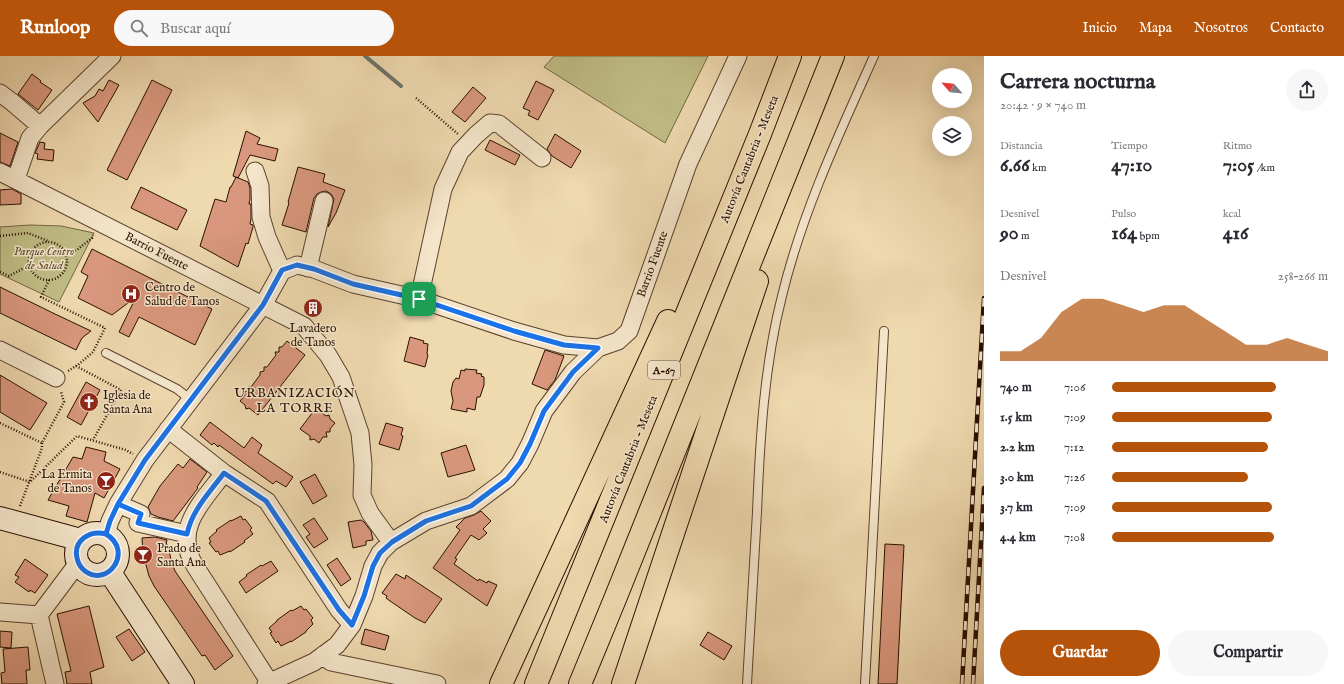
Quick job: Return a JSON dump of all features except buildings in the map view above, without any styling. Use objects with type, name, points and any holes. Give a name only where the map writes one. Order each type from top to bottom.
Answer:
[{"type":"highway","points":[[580,684],[832,56]]},
{"type":"highway","points":[[623,684],[756,284],[843,56]]},
{"type":"highway","points":[[501,684],[670,318],[736,164],[786,65]]},
{"type":"highway","name":"Autovía Cantabria - Meseta","points":[[536,684],[760,134],[786,65]]},
{"type":"street","points":[[16,179],[30,138],[40,126],[112,56]]},
{"type":"street","name":"Barrio Fuente","points":[[598,348],[618,341],[629,331],[688,164],[738,56]]},
{"type":"street","points":[[0,93],[40,126]]},
{"type":"street","points":[[419,299],[443,189],[460,152],[490,123],[499,124],[542,158]]},
{"type":"street","points":[[255,171],[260,186],[261,217],[267,237],[282,270]]},
{"type":"street","name":"Barrio Fuente","points":[[0,172],[304,326],[335,365],[341,377],[360,433],[363,465],[362,495],[370,513],[392,542]]},
{"type":"street","points":[[308,268],[324,200]]},
{"type":"street","points":[[106,534],[118,504],[145,460],[263,305],[282,270],[297,265],[353,284],[419,299],[514,331],[564,345],[598,348]]},
{"type":"street","points":[[224,473],[191,519],[187,534],[188,552],[190,558],[268,683],[314,662],[337,645],[352,625],[364,596],[373,566],[380,553],[392,542],[426,521],[471,506],[507,479],[520,463],[544,411],[573,372],[598,348]]},
{"type":"street","points":[[0,350],[56,378]]},
{"type":"street","points":[[168,429],[224,473],[266,501],[339,610],[352,625]]},
{"type":"street","points":[[118,504],[141,514],[138,523],[187,534]]},
{"type":"street","points":[[7,520],[81,540]]},
{"type":"street","points":[[95,532],[106,534],[115,542],[118,548],[117,561],[114,567],[102,574],[95,575],[88,573],[82,569],[78,563],[76,550],[81,540],[90,534],[95,532]]},
{"type":"street","points":[[55,684],[39,615],[78,563]]},
{"type":"street","points":[[109,571],[183,684]]},
{"type":"street","points":[[0,612],[39,615]]},
{"type":"street","points":[[323,655],[331,662],[437,684]]},
{"type":"lane","points":[[747,684],[762,416],[776,322],[791,264],[816,192],[874,56]]},
{"type":"lane","points":[[865,684],[884,331]]},
{"type":"lane","points":[[106,352],[177,389],[191,400]]},
{"type":"path","points":[[416,98],[468,143]]},
{"type":"path","points":[[67,255],[78,249],[92,238],[94,219]]},
{"type":"path","points":[[0,236],[28,233],[60,245],[67,255],[66,267],[63,273],[58,277],[49,280],[40,278],[34,274],[30,266],[29,256],[32,250],[41,242],[48,241]]},
{"type":"path","points":[[0,272],[10,276],[30,266]]},
{"type":"path","points":[[7,520],[30,482],[42,448],[42,443],[64,402],[56,378],[76,366],[93,352],[105,328],[41,297],[49,280]]},
{"type":"path","points":[[76,366],[121,390],[93,440]]},
{"type":"path","points":[[0,423],[42,443]]},
{"type":"path","points":[[30,482],[77,436],[126,450],[145,460]]},
{"type":"path","points":[[0,472],[30,482]]},
{"type":"green space","points":[[554,56],[708,56],[665,143],[544,67]]},
{"type":"green space","name":"Parque Centro de Salud","points":[[30,225],[61,226],[94,233],[59,302],[0,274],[0,227]]},
{"type":"waterway","points":[[365,56],[401,86]]},
{"type":"railway","points":[[962,684],[984,298]]},
{"type":"railway","points":[[973,684],[984,488]]},
{"type":"place","name":"Centro de Salud de Tanos","points":[[131,294]]},
{"type":"place","name":"Lavadero de Tanos","points":[[313,308]]},
{"type":"place","name":"Iglesia de Santa Ana","points":[[89,402]]},
{"type":"place","name":"La Ermita de Tanos","points":[[106,481]]},
{"type":"place","name":"Prado de Santa Ana","points":[[143,555]]},
{"type":"district","name":"URBANIZACIÓN LA TORRE","points":[[295,400]]},
{"type":"route","points":[[419,299],[353,284],[314,269],[297,265],[282,270],[263,305],[140,467],[118,504],[106,534],[95,532],[85,536],[81,540],[76,550],[76,557],[82,569],[95,575],[102,574],[114,567],[119,555],[118,548],[111,537],[106,534],[110,521],[118,504],[141,514],[138,523],[187,534],[188,527],[195,512],[224,473],[266,501],[339,610],[352,625],[364,596],[373,566],[380,553],[392,542],[426,521],[471,506],[507,479],[520,463],[544,411],[573,372],[598,348],[564,345],[514,331],[419,299]]}]
